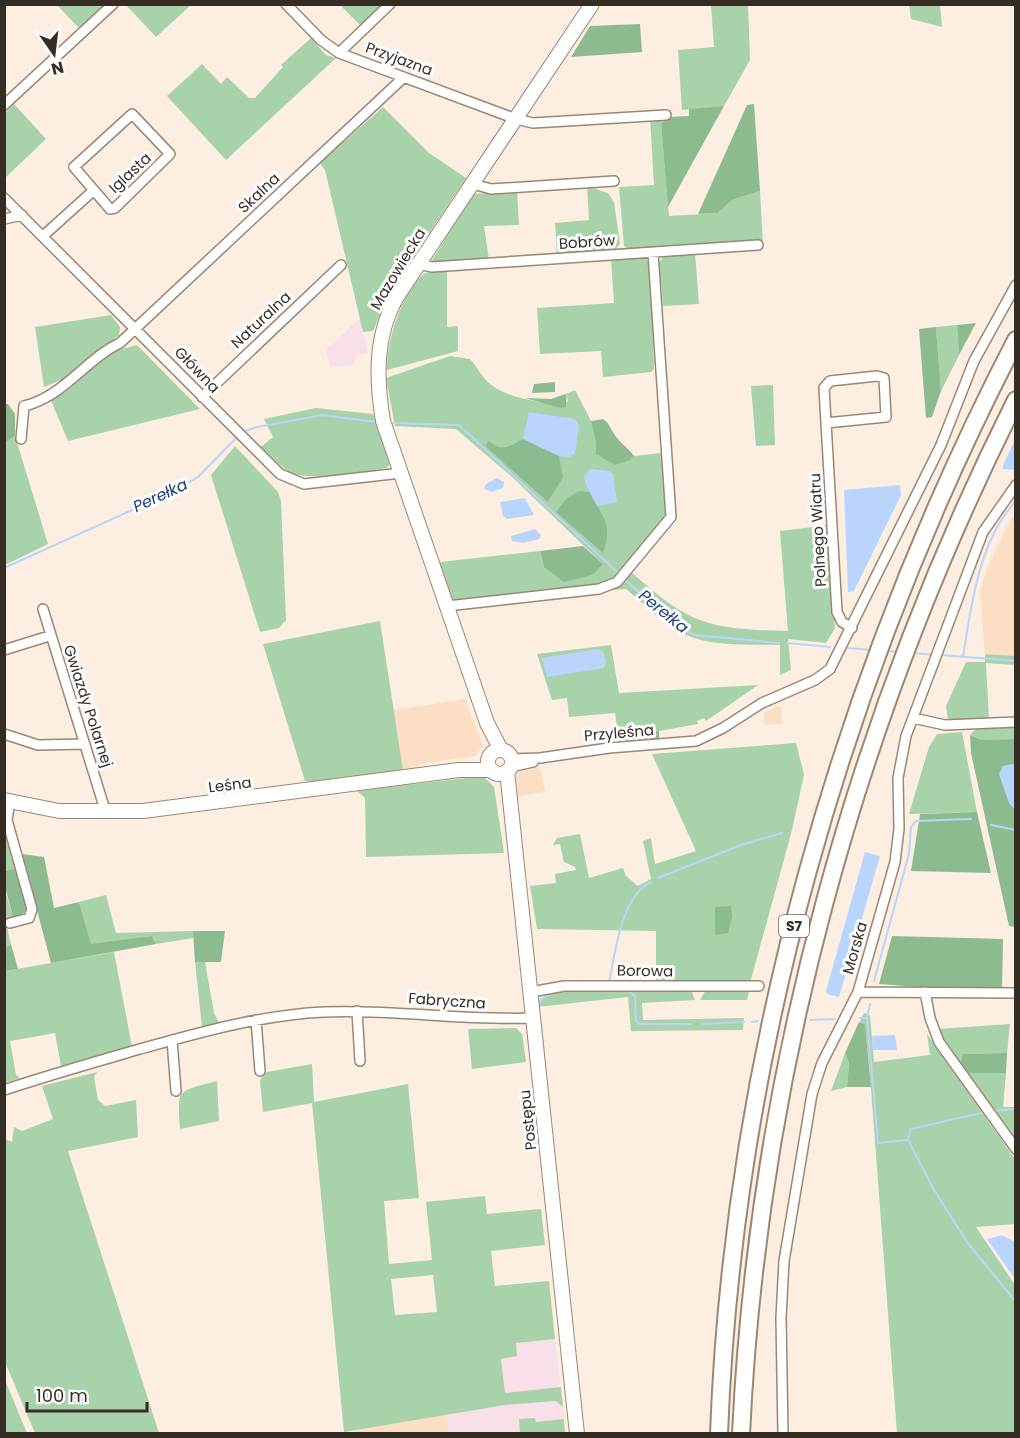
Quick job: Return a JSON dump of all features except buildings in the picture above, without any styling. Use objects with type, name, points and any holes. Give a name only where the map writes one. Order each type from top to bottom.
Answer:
[{"type":"highway","name":"S7","points":[[719,1434],[730,1284],[764,1060],[802,893],[878,652],[937,504],[975,418],[1016,340]]},
{"type":"highway","name":"S7","points":[[741,1434],[761,1216],[788,1054],[839,852],[903,654],[979,474],[1016,400]]},
{"type":"street","points":[[4,105],[113,4]]},
{"type":"street","name":"Przyjazna","points":[[286,4],[321,40],[339,53],[516,119],[533,123],[666,115]]},
{"type":"street","points":[[339,53],[390,4]]},
{"type":"street","name":"Mazowiecka","points":[[500,763],[383,421],[378,362],[386,320],[418,264],[592,4]]},
{"type":"street","name":"Skalna","points":[[136,329],[403,78]]},
{"type":"street","name":"Iglasta","points":[[135,115],[170,152],[170,156],[115,208],[110,209],[93,191],[75,172],[75,165],[126,117],[135,115]]},
{"type":"street","points":[[473,184],[491,189],[614,181]]},
{"type":"street","name":"Iglasta","points":[[43,237],[93,191]]},
{"type":"street","name":"Główna","points":[[4,198],[280,474],[299,483],[401,473]]},
{"type":"street","points":[[4,219],[22,215]]},
{"type":"street","name":"Bobrów","points":[[418,264],[432,267],[758,245]]},
{"type":"street","points":[[447,606],[599,589],[616,582],[672,517],[653,253]]},
{"type":"street","name":"Naturalna","points":[[202,397],[341,266]]},
{"type":"street","points":[[852,628],[941,445],[974,361],[1016,285]]},
{"type":"street","points":[[21,440],[24,406],[64,386],[136,329]]},
{"type":"street","name":"Polnego Wiatru","points":[[826,423],[885,418],[887,414],[884,378],[877,376],[826,383],[824,388],[826,423],[837,612],[840,620],[852,628]]},
{"type":"street","name":"Morska","points":[[783,1434],[782,1297],[795,1192],[812,1094],[822,1063],[858,992],[898,851],[898,778],[903,746],[983,532],[1016,485]]},
{"type":"street","name":"Gwiazdy Polarnej","points":[[43,609],[49,636],[106,813]]},
{"type":"street","name":"Przyleśna","points":[[500,763],[597,749],[702,740],[772,697],[819,678],[834,664],[852,628]]},
{"type":"street","points":[[4,651],[49,636]]},
{"type":"street","points":[[913,718],[945,725],[1016,722]]},
{"type":"street","points":[[4,734],[38,745],[85,744]]},
{"type":"street","name":"Leśna","points":[[7,801],[59,811],[106,813],[202,805],[500,763]]},
{"type":"street","name":"Postępu","points":[[500,763],[510,803],[577,1434]]},
{"type":"street","points":[[7,801],[7,820],[32,909],[29,918],[10,923]]},
{"type":"street","name":"Borowa","points":[[531,992],[562,986],[759,986]]},
{"type":"street","points":[[858,992],[1016,993]]},
{"type":"street","points":[[925,992],[930,1018],[939,1042],[1016,1149]]},
{"type":"street","points":[[357,1011],[360,1061]]},
{"type":"street","name":"Fabryczna","points":[[4,1090],[172,1040],[256,1020],[321,1012],[357,1011],[414,1013],[472,1019],[534,1018]]},
{"type":"street","points":[[256,1020],[260,1071]]},
{"type":"street","points":[[172,1040],[176,1091]]},
{"type":"shaded area","points":[[360,318],[368,353],[355,356],[354,365],[330,367],[326,350]]},
{"type":"shaded area","points":[[1015,516],[1015,656],[985,654],[980,590],[988,566],[1012,517]]},
{"type":"shaded area","points":[[465,699],[483,745],[476,756],[420,764],[419,767],[403,771],[393,710]]},
{"type":"shaded area","points":[[781,707],[782,724],[764,725],[764,713]]},
{"type":"shaded area","points":[[540,767],[545,791],[518,797],[516,776],[521,771]]},
{"type":"shaded area","points":[[555,1339],[560,1382],[555,1388],[505,1394],[501,1359],[517,1356],[515,1343]]},
{"type":"shaded area","points":[[556,1401],[563,1407],[564,1419],[535,1422],[535,1419],[519,1420],[520,1433],[448,1434],[446,1415],[505,1405]]},
{"type":"shaded area","points":[[446,1415],[448,1433],[353,1433],[356,1430]]},
{"type":"green space","points":[[57,5],[104,5],[79,28]]},
{"type":"green space","points":[[126,5],[191,5],[156,37]]},
{"type":"green space","points":[[340,5],[386,5],[362,27]]},
{"type":"green space","points":[[711,5],[748,5],[750,60],[724,106],[682,110],[678,50],[714,47]]},
{"type":"green space","points":[[909,5],[940,5],[942,27],[911,19]]},
{"type":"green space","points":[[640,24],[642,52],[571,57],[590,26]]},
{"type":"green space","points":[[311,38],[326,55],[336,58],[226,160],[167,96],[202,64],[221,84],[227,77],[249,98],[255,98],[283,67],[281,65]]},
{"type":"green space","points":[[14,104],[46,139],[5,178],[5,113]]},
{"type":"green space","points":[[754,104],[760,191],[732,200],[718,213],[698,214],[747,105]]},
{"type":"green space","points":[[724,106],[668,207],[661,124],[668,117],[689,116],[689,109]]},
{"type":"green space","points":[[383,107],[429,153],[466,178],[390,291],[373,331],[363,332],[325,170],[320,163]]},
{"type":"green space","points":[[668,117],[661,124],[669,216],[718,213],[732,200],[760,191],[763,243],[634,251],[624,246],[619,187],[654,185],[650,118]]},
{"type":"green space","points":[[587,186],[608,193],[614,202],[620,244],[613,252],[557,255],[555,223],[589,220]]},
{"type":"green space","points":[[517,191],[519,225],[484,226],[489,260],[431,262],[473,194]]},
{"type":"green space","points":[[695,253],[699,304],[663,306],[659,262],[664,256]]},
{"type":"green space","points":[[643,257],[651,264],[654,369],[651,372],[603,377],[601,351],[540,354],[537,308],[614,303],[611,259]]},
{"type":"green space","points":[[447,270],[447,327],[458,326],[458,351],[387,370],[392,333],[402,304],[409,292],[424,274]]},
{"type":"green space","points":[[111,315],[120,327],[119,335],[68,377],[44,387],[35,327]]},
{"type":"green space","points":[[976,323],[959,355],[957,325]]},
{"type":"green space","points":[[957,325],[959,355],[941,391],[936,327]]},
{"type":"green space","points":[[936,327],[941,391],[932,417],[926,418],[919,329]]},
{"type":"green space","points":[[137,345],[200,409],[68,441],[50,398],[111,352]]},
{"type":"green space","points":[[450,356],[470,359],[490,384],[515,396],[560,408],[568,401],[566,394],[575,390],[591,421],[602,456],[615,465],[629,461],[634,456],[662,453],[667,515],[617,577],[599,587],[451,600],[440,562],[540,551],[544,567],[603,564],[511,476],[456,429],[395,426],[386,378]],"holes":[[[489,442],[497,448],[508,449],[515,443],[563,478],[548,501],[485,446]]]},
{"type":"green space","points":[[555,382],[555,392],[532,393],[534,384]]},
{"type":"green space","points":[[773,385],[775,445],[756,446],[751,386]]},
{"type":"green space","points":[[566,394],[566,407],[560,408],[525,398],[551,399]]},
{"type":"green space","points":[[5,404],[8,404],[15,414],[15,436],[5,442]]},
{"type":"green space","points":[[316,408],[373,414],[390,463],[388,467],[338,475],[298,475],[282,467],[261,447],[273,437],[264,419]]},
{"type":"green space","points":[[603,419],[608,423],[617,439],[634,456],[629,461],[615,465],[596,454],[591,421]]},
{"type":"green space","points":[[15,436],[48,544],[5,565],[4,442]]},
{"type":"green space","points":[[523,439],[559,456],[563,478],[548,502],[485,446],[489,441],[498,447],[506,447]]},
{"type":"green space","points":[[235,446],[278,492],[281,501],[286,620],[279,628],[260,632],[211,475]]},
{"type":"green space","points":[[579,491],[590,492],[605,520],[607,534],[603,553],[556,512],[566,499]]},
{"type":"green space","points":[[829,525],[835,628],[826,643],[788,639],[791,670],[780,675],[780,645],[732,644],[697,639],[670,626],[626,589],[609,590],[630,571],[669,603],[702,620],[738,628],[788,631],[780,531]]},
{"type":"green space","points":[[583,546],[603,564],[592,575],[564,582],[544,567],[540,551]]},
{"type":"green space","points":[[380,621],[403,771],[311,784],[310,781],[305,781],[263,644]]},
{"type":"green space","points":[[611,645],[619,693],[758,685],[706,721],[704,718],[697,721],[698,724],[659,731],[618,733],[615,713],[569,717],[567,698],[552,700],[537,654]]},
{"type":"green space","points":[[985,654],[1015,656],[1015,665],[986,663],[989,719],[948,720],[946,706],[966,662],[985,662]]},
{"type":"green space","points":[[1015,726],[1015,739],[982,740],[970,735],[977,728]]},
{"type":"green space","points":[[659,731],[659,739],[618,741],[618,733]]},
{"type":"green space","points":[[962,732],[977,812],[909,814],[929,747],[937,734]]},
{"type":"green space","points":[[970,735],[982,740],[1015,739],[1015,927],[1009,926],[971,753]]},
{"type":"green space","points":[[796,743],[804,775],[791,834],[750,983],[656,984],[656,931],[537,929],[530,886],[556,883],[555,874],[576,870],[575,867],[564,862],[560,844],[553,845],[557,838],[580,834],[589,878],[623,868],[626,876],[638,886],[651,879],[643,841],[651,838],[655,864],[696,851],[652,754]]},
{"type":"green space","points":[[483,776],[494,787],[504,853],[366,857],[365,798],[357,791]]},
{"type":"green space","points":[[977,812],[991,873],[911,871],[920,814]]},
{"type":"green space","points":[[4,828],[16,868],[5,871],[4,871]]},
{"type":"green space","points":[[22,854],[44,857],[54,908],[79,902],[91,944],[152,936],[156,944],[51,963]]},
{"type":"green space","points":[[16,868],[27,908],[23,914],[13,917],[5,887],[5,871]]},
{"type":"green space","points":[[4,887],[13,917],[5,919],[11,944],[5,948]]},
{"type":"green space","points":[[106,895],[116,933],[193,931],[193,938],[156,944],[152,936],[91,945],[79,902]]},
{"type":"green space","points":[[731,906],[732,917],[728,933],[715,935],[715,907]]},
{"type":"green space","points":[[193,931],[225,931],[221,962],[195,962]]},
{"type":"green space","points":[[892,936],[1003,939],[1002,990],[957,990],[879,984]]},
{"type":"green space","points":[[11,944],[18,969],[5,971],[5,948]]},
{"type":"green space","points":[[114,952],[132,1047],[61,1066],[55,1033],[10,1041],[16,1075],[20,1078],[5,1083],[5,971]]},
{"type":"green space","points":[[195,962],[205,962],[214,1013],[219,1023],[202,1027]]},
{"type":"green space","points":[[560,989],[688,990],[692,992],[695,1000],[642,1003],[643,1020],[744,1018],[743,1030],[631,1031],[628,997],[537,1007],[539,1000]]},
{"type":"green space","points":[[706,990],[749,991],[747,1000],[700,1000]]},
{"type":"green space","points":[[864,1013],[870,1015],[874,1062],[930,1055],[927,1034],[1015,1159],[1015,1224],[976,1227],[1015,1285],[1015,1433],[897,1433],[869,1062],[865,1024],[860,1022]]},
{"type":"green space","points":[[859,1022],[865,1024],[871,1087],[847,1087],[849,1063],[845,1053]]},
{"type":"green space","points":[[1010,1024],[1007,1053],[964,1054],[960,1065],[939,1036],[937,1029]]},
{"type":"green space","points":[[516,1028],[522,1034],[526,1062],[472,1069],[468,1029]]},
{"type":"green space","points":[[845,1053],[849,1063],[847,1087],[831,1091]]},
{"type":"green space","points":[[1007,1053],[1006,1073],[966,1073],[960,1065],[963,1054]]},
{"type":"green space","points":[[312,1064],[314,1102],[408,1084],[419,1198],[384,1201],[389,1264],[432,1260],[426,1202],[485,1196],[487,1214],[541,1209],[545,1245],[491,1251],[495,1286],[549,1281],[555,1339],[516,1343],[517,1356],[501,1359],[505,1393],[561,1387],[563,1407],[556,1401],[505,1405],[344,1432],[312,1103],[263,1112],[260,1080],[267,1072]],"holes":[[[433,1275],[437,1312],[395,1315],[391,1279]]]},
{"type":"green space","points":[[97,1072],[94,1077],[98,1100],[105,1106],[136,1100],[138,1137],[68,1151],[159,1433],[35,1433],[5,1362],[5,1139],[12,1142],[14,1127],[22,1131],[53,1119],[42,1086]]},
{"type":"green space","points":[[966,1073],[1006,1073],[1003,1107],[1015,1107],[1015,1141]]},
{"type":"green space","points":[[217,1081],[219,1121],[180,1129],[179,1105],[182,1093]]},
{"type":"green space","points":[[5,1380],[27,1433],[5,1433]]},
{"type":"green space","points":[[535,1418],[536,1422],[564,1419],[565,1433],[520,1433],[519,1419]]},
{"type":"water","points":[[529,412],[575,419],[579,426],[575,453],[570,457],[559,456],[523,439]]},
{"type":"water","points":[[1015,440],[1015,470],[1003,469],[1003,465]]},
{"type":"water","points":[[590,469],[609,471],[613,474],[617,502],[597,506],[586,485],[584,475]]},
{"type":"water","points":[[497,478],[504,482],[503,488],[492,492],[484,489],[486,484]]},
{"type":"water","points":[[900,485],[901,495],[854,591],[848,592],[844,490]]},
{"type":"water","points":[[525,498],[534,515],[507,519],[503,516],[500,502]]},
{"type":"water","points":[[535,529],[541,535],[539,539],[523,543],[512,541],[511,536]]},
{"type":"water","points":[[598,649],[603,652],[606,661],[604,668],[547,677],[542,658]]},
{"type":"water","points":[[1015,765],[1015,810],[1009,803],[999,774],[1003,766]]},
{"type":"water","points":[[865,852],[880,856],[839,997],[827,994],[826,991]]},
{"type":"water","points":[[895,1035],[897,1050],[873,1050],[872,1036]]},
{"type":"water","points":[[1002,1235],[1015,1242],[1015,1279],[987,1239]]},
{"type":"waterway","name":"Perełka","points":[[242,432],[322,415],[377,422]]},
{"type":"waterway","name":"Perełka","points":[[393,423],[459,425],[617,572]]},
{"type":"waterway","name":"Perełka","points":[[4,568],[172,492],[198,477],[238,436]]},
{"type":"waterway","points":[[963,657],[969,617],[985,554],[1003,517],[1016,501]]},
{"type":"waterway","name":"Perełka","points":[[624,579],[669,619],[694,635],[779,643]]},
{"type":"waterway","name":"Perełka","points":[[787,643],[830,647]]},
{"type":"waterway","name":"Perełka","points":[[848,648],[872,650]]},
{"type":"waterway","name":"Perełka","points":[[887,651],[899,652]]},
{"type":"waterway","name":"Perełka","points":[[914,653],[935,655]]},
{"type":"waterway","name":"Perełka","points":[[941,655],[1016,661]]},
{"type":"waterway","points":[[874,981],[909,854],[911,827],[916,821],[971,819]]},
{"type":"waterway","points":[[991,825],[1016,830]]},
{"type":"waterway","points":[[658,878],[741,845],[782,833]]},
{"type":"waterway","points":[[609,981],[617,940],[626,912],[641,889],[651,882]]},
{"type":"waterway","points":[[627,990],[635,996],[636,1021],[640,1024],[692,1024]]},
{"type":"waterway","points":[[538,1004],[542,998],[558,991]]},
{"type":"waterway","points":[[867,1018],[870,1004]]},
{"type":"waterway","points":[[860,1018],[867,1018],[878,1143],[908,1140]]},
{"type":"waterway","points":[[810,1020],[835,1019]]},
{"type":"waterway","points":[[752,1022],[758,1021]]},
{"type":"waterway","points":[[702,1024],[744,1022]]},
{"type":"waterway","points":[[541,1024],[545,1067]]},
{"type":"waterway","points":[[994,1111],[1016,1109]]},
{"type":"waterway","points":[[981,1113],[915,1128],[910,1130],[908,1140],[933,1188],[967,1242],[1016,1302]]}]
